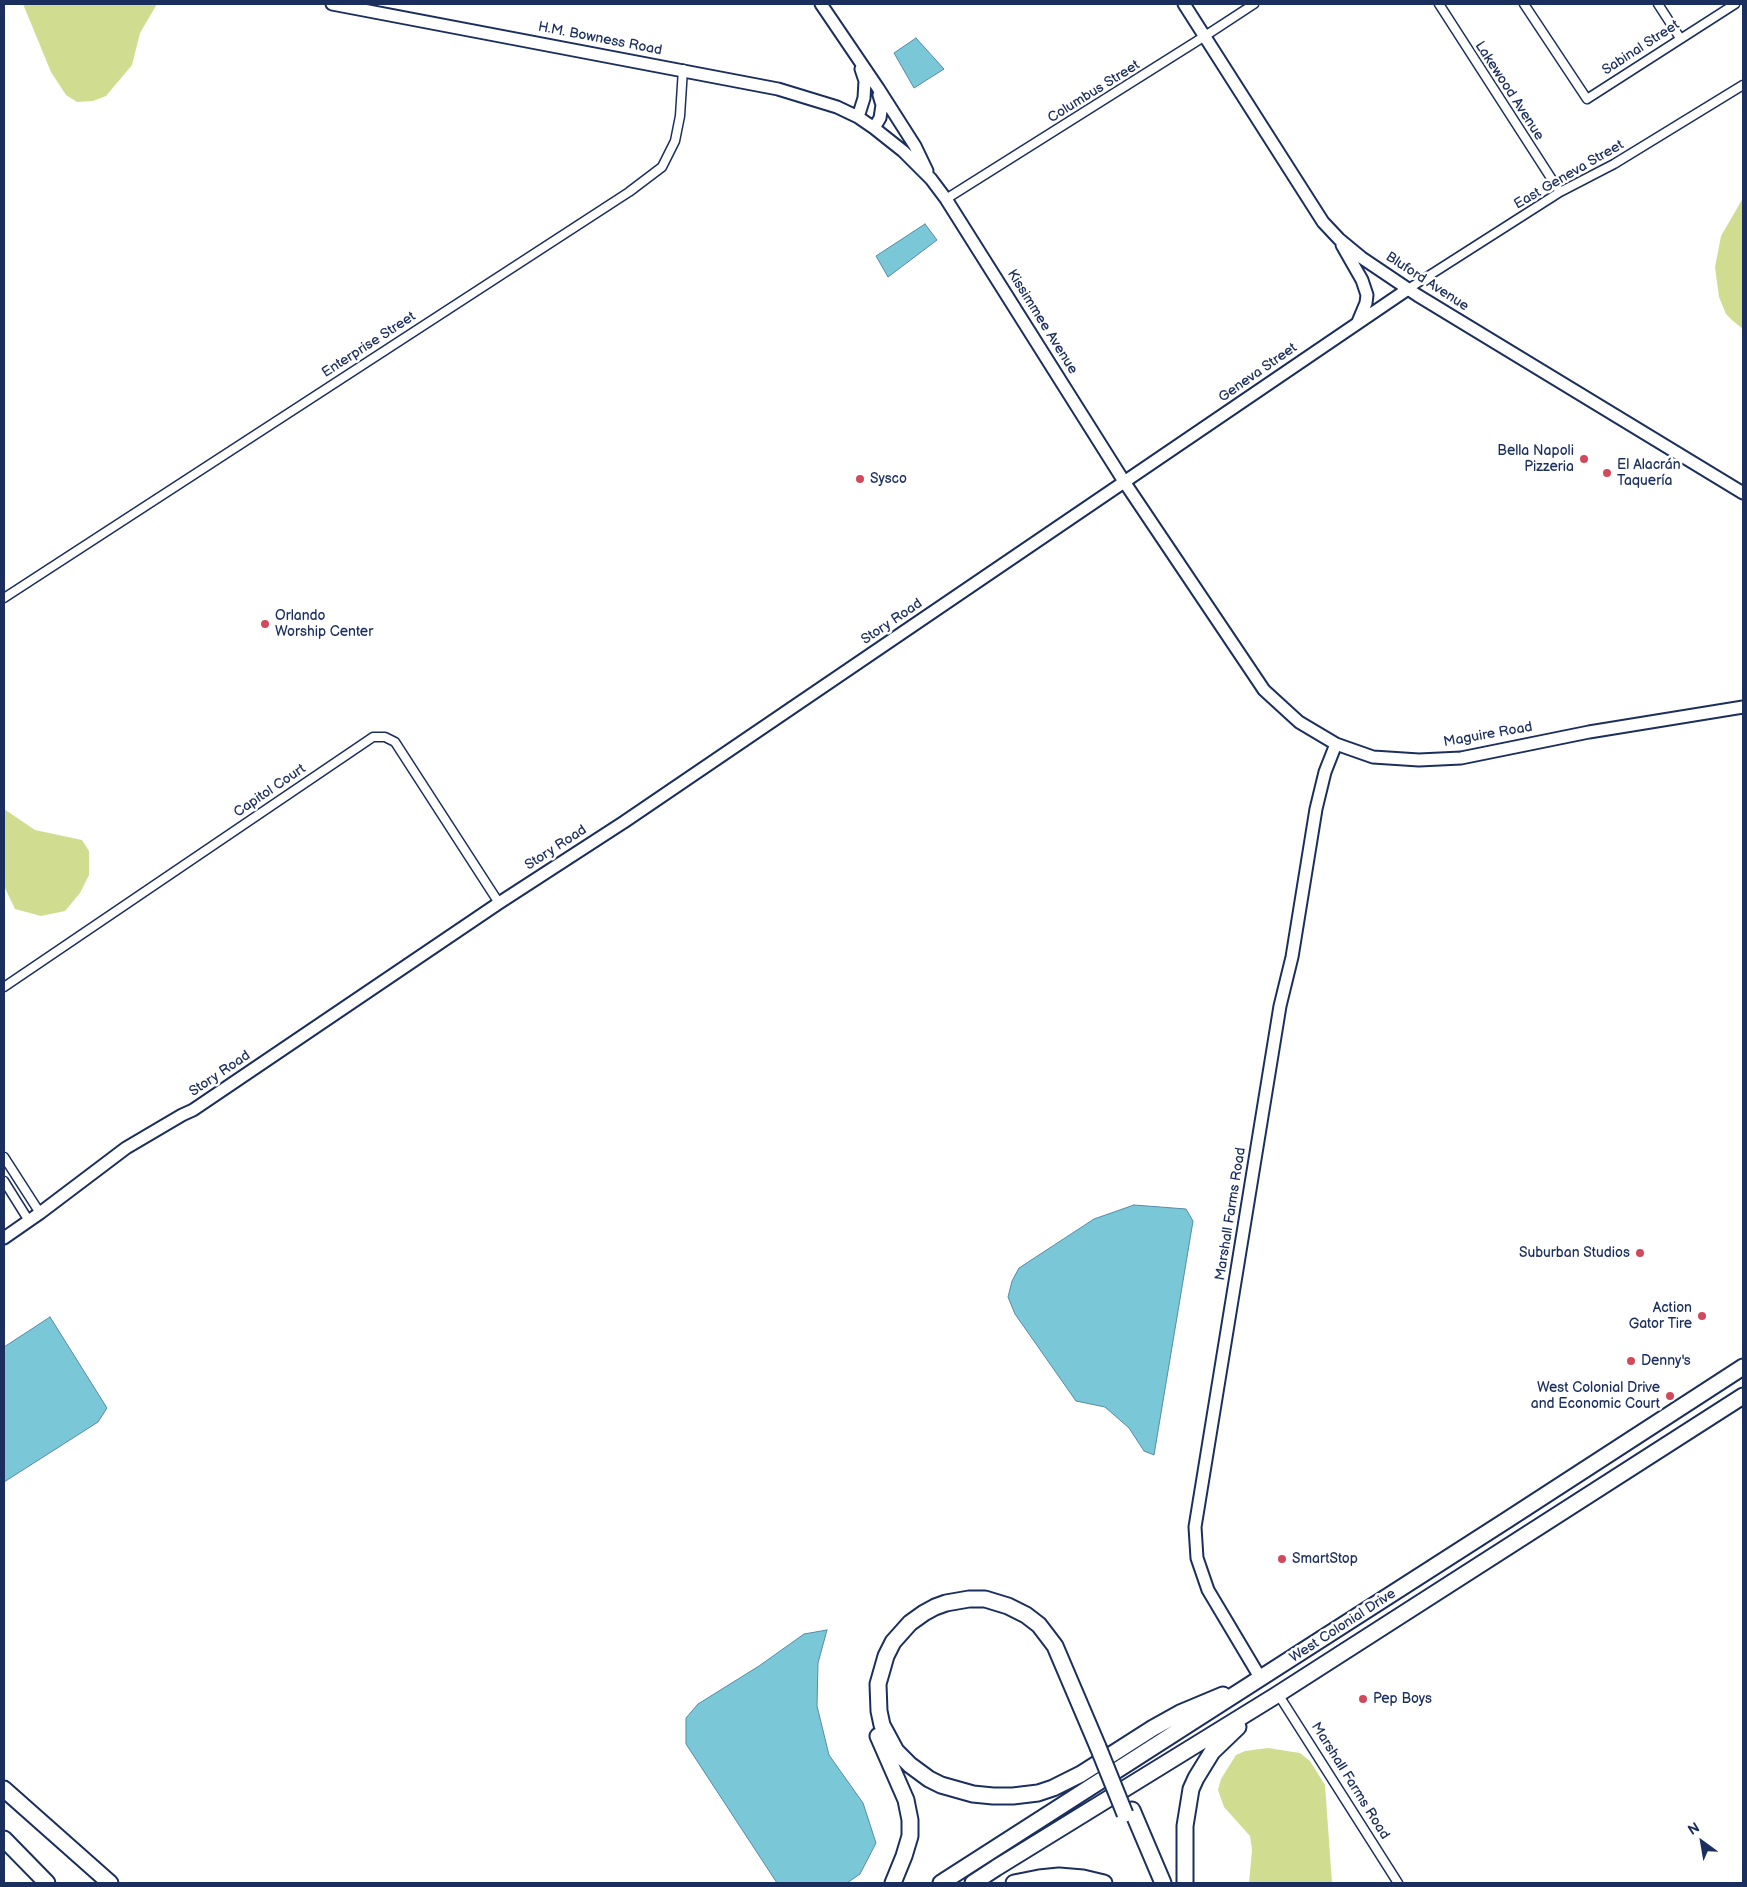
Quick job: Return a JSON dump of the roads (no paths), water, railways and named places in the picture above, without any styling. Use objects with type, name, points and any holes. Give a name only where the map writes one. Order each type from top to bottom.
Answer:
[{"type":"highway","name":"West Colonial Drive","points":[[941,1883],[1743,1367]]},
{"type":"highway","points":[[1713,1386],[1727,1407]]},
{"type":"highway","name":"West Colonial Drive","points":[[973,1883],[1276,1695],[1743,1396]]},
{"type":"highway","points":[[893,1883],[910,1836],[910,1820],[906,1800],[875,1729],[871,1712],[870,1694],[872,1673],[881,1648],[897,1624],[916,1609],[936,1598],[957,1592],[986,1592],[1008,1597],[1026,1606],[1052,1627],[1062,1642],[1154,1883]]},
{"type":"highway","points":[[1101,1745],[1055,1646],[1039,1625],[1026,1615],[1008,1606],[985,1599],[969,1599],[935,1607],[910,1623],[893,1642],[886,1656],[878,1684],[879,1711],[882,1725],[896,1751],[910,1765],[941,1785],[973,1794],[993,1796],[1038,1793],[1053,1788],[1081,1774],[1180,1713],[1261,1678]]},
{"type":"highway","points":[[1185,1883],[1186,1826],[1191,1789],[1196,1778],[1219,1744],[1276,1695]]},
{"type":"highway","points":[[4,1788],[110,1883]]},
{"type":"highway","points":[[1128,1812],[1162,1883]]},
{"type":"highway","points":[[4,1839],[47,1883]]},
{"type":"highway","points":[[4,1846],[36,1883]]},
{"type":"highway","points":[[1014,1883],[1059,1876],[1083,1878],[1104,1883]]},
{"type":"street","name":"H.M. Bowness Road","points":[[332,4],[683,69],[778,89],[824,102],[858,117]]},
{"type":"street","name":"Kissimmee Avenue","points":[[821,4],[878,88],[914,146],[931,179],[1126,483]]},
{"type":"street","name":"Bluford Avenue","points":[[1184,4],[1323,222],[1339,238],[1362,258],[1408,290],[1743,493]]},
{"type":"street","name":"Columbus Street","points":[[946,200],[1254,4]]},
{"type":"street","name":"Sabinal Street","points":[[1524,4],[1587,99],[1735,4]]},
{"type":"street","points":[[1658,4],[1680,38]]},
{"type":"street","name":"Lakewood Avenue","points":[[1443,5],[1560,192]]},
{"type":"street","name":"Kissimmee Avenue","points":[[858,61],[865,81],[864,98],[858,117],[903,151],[931,179]]},
{"type":"street","name":"Enterprise Street","points":[[4,598],[629,192],[662,166],[676,141],[680,116],[683,69]]},
{"type":"street","name":"East Geneva Street","points":[[1408,290],[1560,192],[1614,164],[1743,85]]},
{"type":"street","points":[[874,128],[880,118],[882,105],[878,88]]},
{"type":"street","points":[[1339,238],[1362,280],[1366,295],[1362,315],[1357,323]]},
{"type":"street","name":"Geneva Street","points":[[1126,483],[1357,323],[1408,290]]},
{"type":"street","name":"Maguire Road","points":[[1126,483],[1264,690],[1299,722],[1336,744],[1373,757],[1419,760],[1461,758],[1589,732],[1743,707]]},
{"type":"street","name":"Story Road","points":[[4,1238],[126,1148],[182,1114],[193,1110],[1126,483]]},
{"type":"street","name":"Capitol Court","points":[[4,987],[373,737],[385,737],[395,742],[499,903]]},
{"type":"street","name":"Marshall Farms Road","points":[[1261,1678],[1208,1590],[1197,1558],[1195,1527],[1279,1016],[1292,957],[1316,809],[1325,772],[1336,744]]},
{"type":"street","points":[[4,1157],[40,1213]]},
{"type":"street","points":[[4,1181],[29,1221]]},
{"type":"street","name":"Marshall Farms Road","points":[[1276,1695],[1398,1883]]},
{"type":"water","points":[[916,38],[944,69],[914,88],[894,53]]},
{"type":"water","points":[[925,224],[937,240],[888,277],[876,256]]},
{"type":"water","points":[[1134,1205],[1186,1209],[1193,1221],[1154,1455],[1144,1451],[1129,1428],[1105,1407],[1076,1401],[1015,1314],[1008,1297],[1012,1281],[1019,1268],[1094,1219]]},
{"type":"water","points":[[50,1317],[107,1408],[98,1422],[4,1482],[4,1347]]},
{"type":"water","points":[[827,1630],[818,1663],[817,1706],[829,1755],[863,1803],[876,1843],[860,1874],[847,1883],[777,1883],[686,1744],[686,1718],[698,1704],[759,1666],[804,1634]]},
{"type":"place","name":"Bella Napoli Pizzeria","points":[[1584,459]]},
{"type":"place","name":"El Alacrán Taquería","points":[[1607,473]]},
{"type":"place","name":"Sysco","points":[[860,479]]},
{"type":"place","name":"Orlando Worship Center","points":[[265,624]]},
{"type":"place","name":"Suburban Studios","points":[[1640,1253]]},
{"type":"place","name":"Action Gator Tire","points":[[1702,1316]]},
{"type":"place","name":"Denny's","points":[[1631,1361]]},
{"type":"place","name":"West Colonial Drive and Economic Court","points":[[1670,1396]]},
{"type":"place","name":"SmartStop","points":[[1282,1559]]},
{"type":"place","name":"Pep Boys","points":[[1363,1699]]}]
